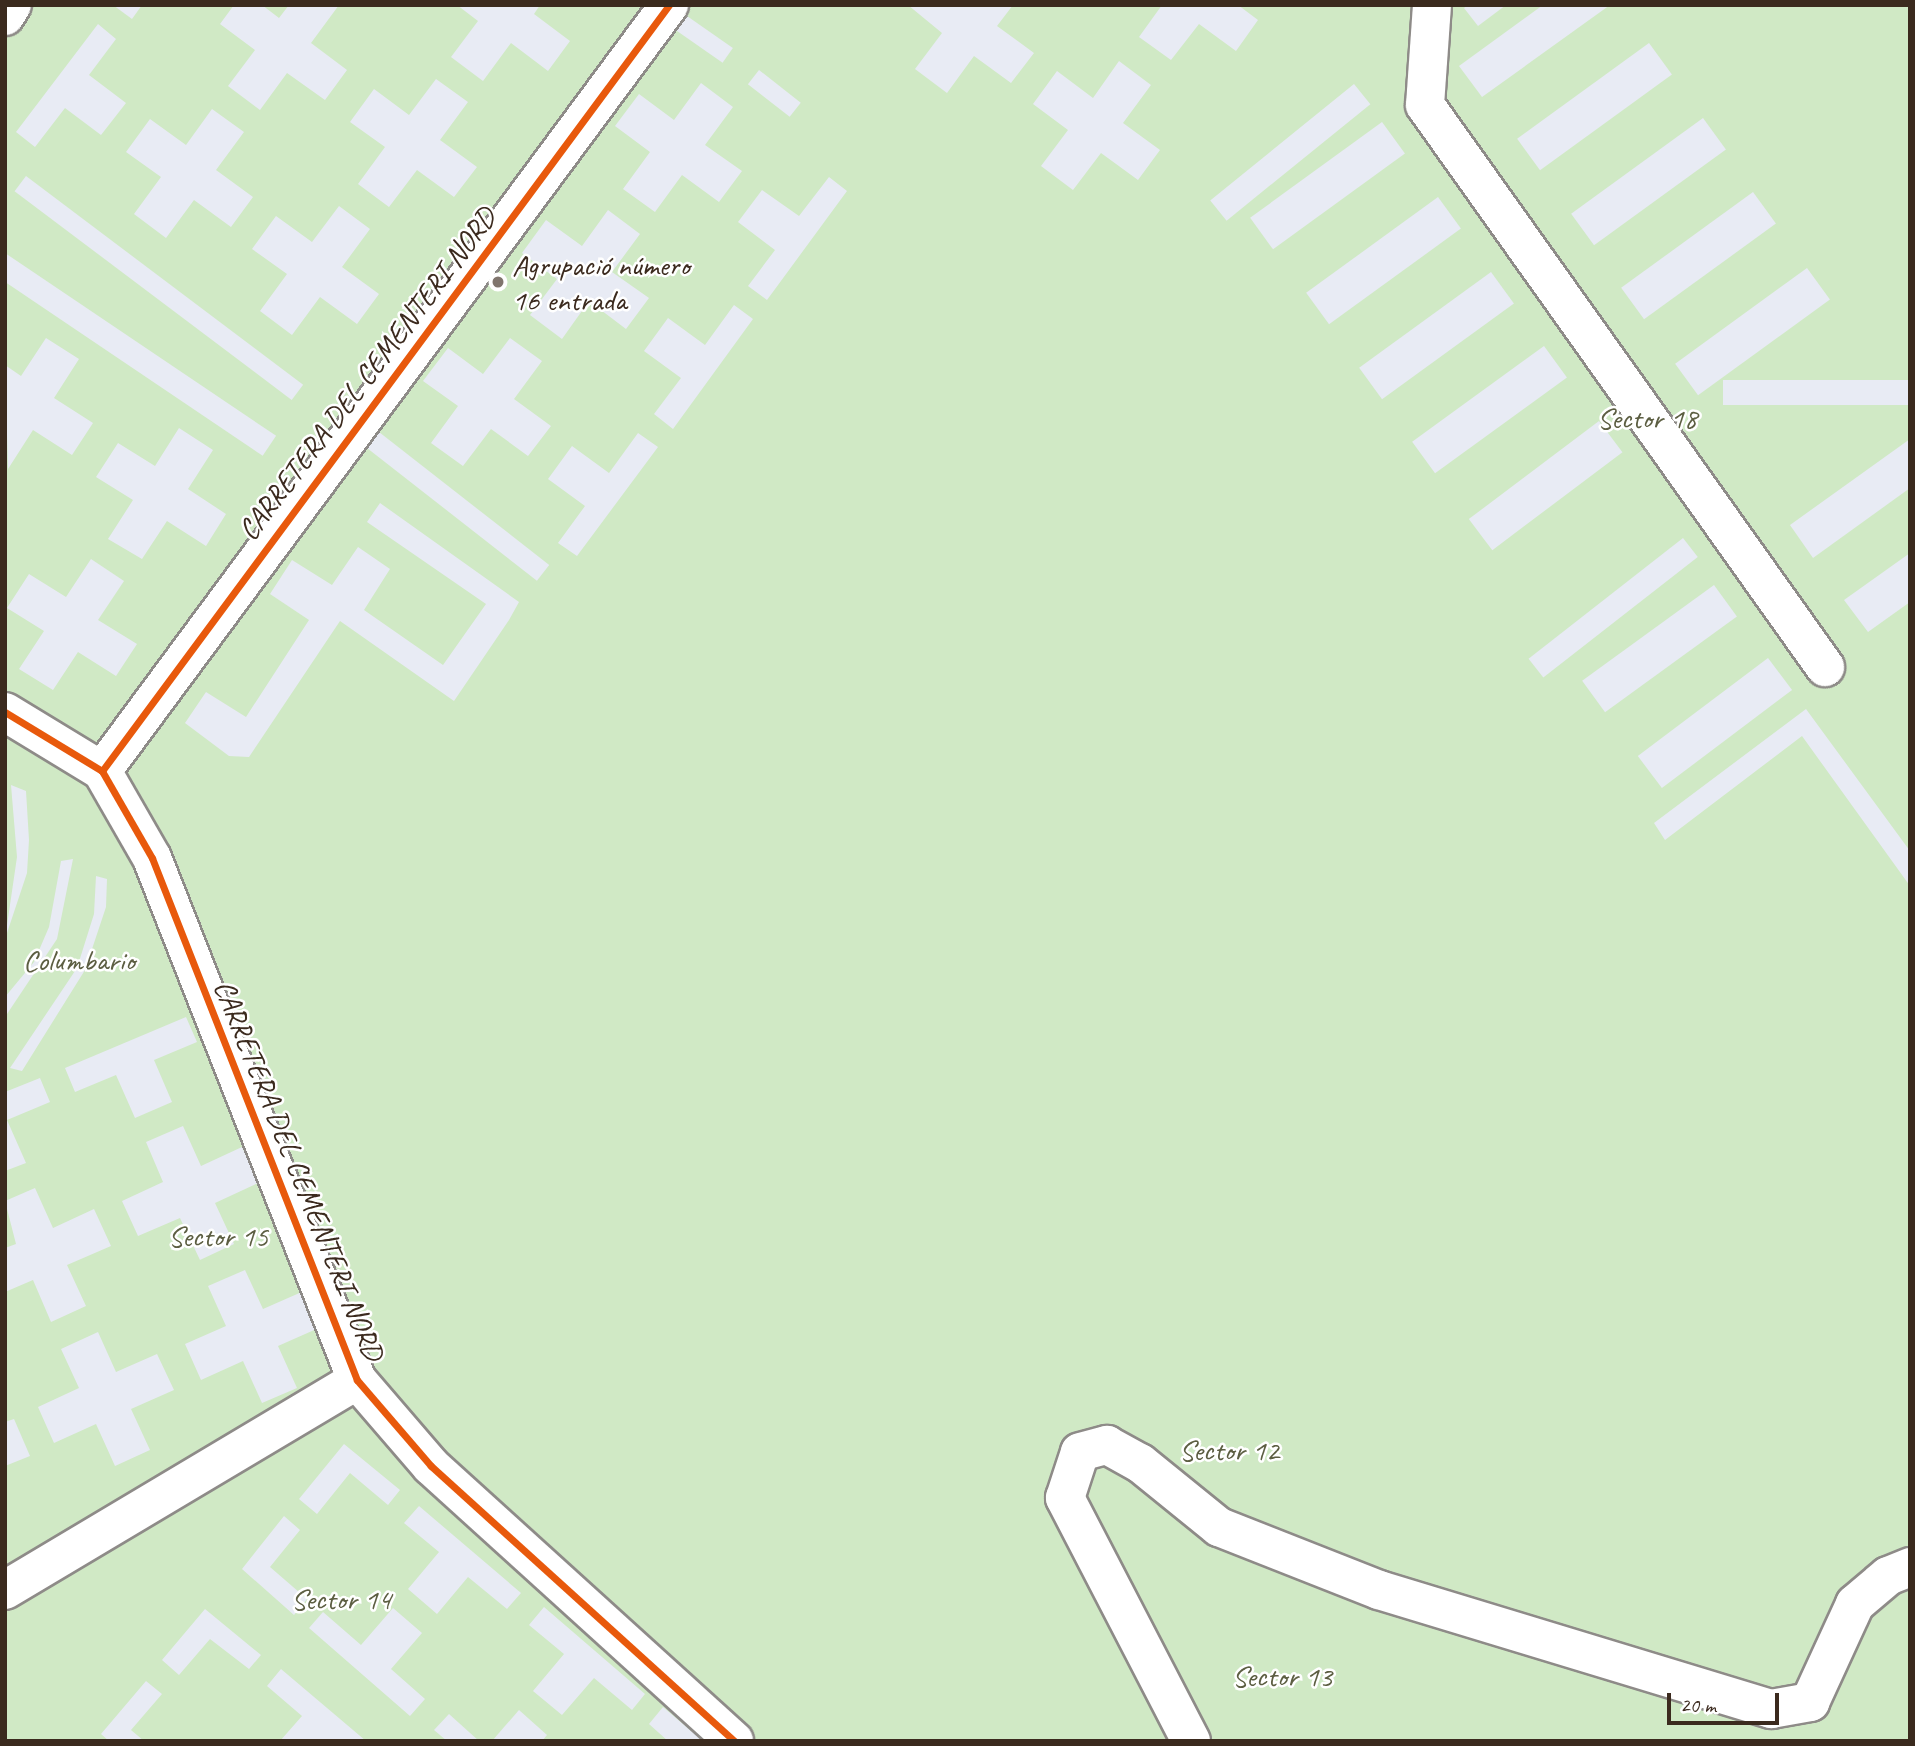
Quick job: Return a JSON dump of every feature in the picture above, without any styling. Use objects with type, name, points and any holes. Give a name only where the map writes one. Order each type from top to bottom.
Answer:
[{"type":"street","points":[[5,16],[12,5]]},
{"type":"street","name":"CARRETERA DEL CEMENTERI NORD","points":[[102,771],[669,5]]},
{"type":"street","points":[[1432,5],[1425,105],[1825,667]]},
{"type":"street","name":"CARRETERA DEL CEMENTERI NORD","points":[[5,712],[102,771],[152,858],[357,1380],[431,1466],[734,1741]]},
{"type":"street","name":"CARRETERA DEL CEMENTERI NORD","points":[[5,1590],[357,1380]]},
{"type":"street","points":[[1191,1741],[1065,1498],[1080,1452],[1107,1445],[1140,1463],[1219,1527],[1379,1590],[1771,1709],[1810,1702],[1854,1604],[1888,1576],[1910,1567]]},
{"type":"green space","points":[[5,5],[1910,5],[1910,1741],[5,1741]]},
{"type":"building","points":[[113,5],[142,5],[132,19]]},
{"type":"building","points":[[234,5],[262,5],[279,18],[289,5],[339,5],[311,43],[347,70],[325,100],[287,73],[260,110],[228,86],[255,50],[220,24]]},
{"type":"building","points":[[457,5],[540,5],[534,14],[570,41],[548,71],[511,43],[483,81],[451,57],[478,21]]},
{"type":"building","points":[[908,5],[1013,5],[997,26],[1034,53],[1011,83],[974,56],[947,93],[915,69],[942,33]]},
{"type":"building","points":[[1162,5],[1238,5],[1258,20],[1236,51],[1199,24],[1171,60],[1139,37]]},
{"type":"building","points":[[1468,5],[1506,5],[1478,26],[1464,8]]},
{"type":"building","points":[[1543,5],[1610,5],[1482,97],[1459,66]]},
{"type":"building","points":[[687,16],[733,48],[723,63],[677,31]]},
{"type":"building","points":[[98,24],[116,39],[89,75],[126,103],[101,135],[65,108],[35,147],[16,132]]},
{"type":"building","points":[[1649,43],[1672,75],[1540,170],[1517,139]]},
{"type":"building","points":[[1119,61],[1151,85],[1123,123],[1160,150],[1138,180],[1101,153],[1073,190],[1041,166],[1068,130],[1033,104],[1057,71],[1093,98]]},
{"type":"building","points":[[759,70],[801,103],[790,117],[748,84]]},
{"type":"building","points":[[436,79],[468,102],[440,140],[477,167],[454,197],[417,170],[389,207],[358,184],[385,147],[350,122],[374,89],[409,115]]},
{"type":"building","points":[[701,83],[733,107],[705,145],[742,171],[719,202],[682,175],[655,212],[623,189],[650,152],[615,126],[639,94],[674,120]]},
{"type":"building","points":[[1354,84],[1370,104],[1227,221],[1210,200]]},
{"type":"building","points":[[212,109],[244,132],[216,170],[253,197],[231,227],[194,200],[166,238],[134,214],[161,177],[126,152],[150,119],[186,145]]},
{"type":"building","points":[[1703,118],[1726,150],[1594,245],[1571,214]]},
{"type":"building","points":[[1382,122],[1405,154],[1273,249],[1250,218]]},
{"type":"building","points":[[26,176],[303,385],[292,400],[15,191]]},
{"type":"building","points":[[829,177],[847,191],[767,300],[748,286],[775,250],[738,222],[762,190],[799,216]]},
{"type":"building","points":[[1753,192],[1776,224],[1644,319],[1621,288]]},
{"type":"building","points":[[1438,197],[1461,229],[1329,324],[1306,293]]},
{"type":"building","points":[[339,206],[370,229],[342,267],[379,294],[357,324],[320,297],[292,335],[260,311],[287,274],[252,249],[276,216],[312,242]]},
{"type":"building","points":[[608,210],[640,234],[612,272],[649,298],[626,329],[589,301],[562,339],[530,315],[557,279],[522,253],[546,220],[582,246]]},
{"type":"building","points":[[5,253],[276,436],[263,456],[5,282]]},
{"type":"building","points":[[1807,268],[1830,300],[1698,395],[1675,364]]},
{"type":"building","points":[[1491,272],[1514,304],[1382,399],[1359,368]]},
{"type":"building","points":[[734,305],[753,319],[673,429],[654,414],[681,378],[644,351],[668,318],[705,345]]},
{"type":"building","points":[[46,338],[79,359],[54,398],[93,423],[72,455],[33,430],[8,469],[5,365],[21,376]]},
{"type":"building","points":[[510,338],[542,361],[514,399],[551,426],[528,456],[491,429],[463,466],[431,443],[458,406],[423,381],[448,348],[483,374]]},
{"type":"building","points":[[1544,346],[1567,378],[1435,473],[1412,442]]},
{"type":"building","points":[[1723,380],[1910,380],[1910,405],[1723,405]]},
{"type":"building","points":[[1599,421],[1622,452],[1492,550],[1469,519]]},
{"type":"building","points":[[179,428],[213,450],[188,489],[226,514],[206,546],[167,521],[142,559],[108,539],[133,500],[96,477],[118,443],[155,466]]},
{"type":"building","points":[[379,432],[549,565],[537,581],[367,448]]},
{"type":"building","points":[[638,433],[658,447],[577,556],[558,543],[585,506],[548,479],[572,446],[609,473]]},
{"type":"building","points":[[1910,439],[1910,488],[1813,558],[1790,525]]},
{"type":"building","points":[[380,503],[519,602],[509,620],[454,701],[340,621],[249,757],[229,756],[185,723],[206,692],[246,717],[309,620],[270,594],[292,560],[332,585],[358,547],[390,569],[364,610],[443,665],[486,604],[367,522]]},
{"type":"building","points":[[1683,538],[1698,557],[1543,678],[1529,659]]},
{"type":"building","points":[[1910,553],[1910,602],[1868,632],[1844,600]]},
{"type":"building","points":[[91,559],[124,581],[98,620],[137,644],[116,676],[78,652],[53,690],[19,669],[44,631],[7,608],[29,574],[66,597]]},
{"type":"building","points":[[1714,585],[1737,617],[1605,712],[1582,681]]},
{"type":"building","points":[[1768,658],[1792,690],[1662,788],[1638,756]]},
{"type":"building","points":[[1806,709],[1910,851],[1910,886],[1802,736],[1665,840],[1654,823]]},
{"type":"building","points":[[11,785],[26,791],[29,840],[27,873],[5,939],[17,857]]},
{"type":"building","points":[[73,859],[57,939],[5,1017],[5,997],[34,962],[49,927],[61,861]]},
{"type":"building","points":[[96,876],[107,879],[106,907],[85,970],[22,1071],[10,1068],[77,968],[94,914]]},
{"type":"building","points":[[186,1017],[197,1042],[154,1060],[172,1102],[135,1118],[116,1075],[75,1092],[65,1068]]},
{"type":"building","points":[[40,1078],[50,1102],[7,1120],[26,1163],[5,1171],[5,1092]]},
{"type":"building","points":[[183,1126],[201,1166],[242,1147],[258,1183],[215,1203],[234,1244],[200,1260],[180,1218],[138,1236],[122,1201],[163,1182],[146,1142]]},
{"type":"building","points":[[35,1188],[53,1228],[94,1209],[111,1246],[67,1265],[86,1306],[51,1322],[33,1280],[5,1292],[5,1248],[16,1244],[5,1201]]},
{"type":"building","points":[[245,1270],[263,1309],[304,1291],[321,1327],[278,1346],[297,1388],[262,1403],[243,1361],[201,1380],[185,1344],[226,1326],[208,1286]]},
{"type":"building","points":[[98,1332],[116,1372],[157,1354],[174,1390],[131,1409],[150,1450],[115,1466],[96,1424],[54,1443],[38,1407],[79,1388],[61,1349]]},
{"type":"building","points":[[14,1419],[30,1456],[5,1466],[5,1422]]},
{"type":"building","points":[[344,1444],[400,1490],[388,1505],[350,1473],[317,1514],[299,1499]]},
{"type":"building","points":[[419,1506],[521,1593],[507,1609],[468,1577],[437,1614],[408,1589],[439,1552],[404,1523]]},
{"type":"building","points":[[284,1516],[300,1530],[270,1567],[307,1599],[294,1615],[242,1569]]},
{"type":"building","points":[[544,1607],[645,1694],[632,1710],[594,1678],[562,1715],[533,1691],[564,1654],[529,1625]]},
{"type":"building","points":[[393,1608],[422,1633],[391,1669],[425,1699],[410,1716],[309,1628],[323,1612],[361,1645]]},
{"type":"building","points":[[205,1609],[261,1655],[249,1669],[210,1639],[179,1675],[162,1660]]},
{"type":"building","points":[[281,1669],[366,1741],[280,1741],[302,1716],[267,1686]]},
{"type":"building","points":[[146,1681],[162,1694],[131,1730],[144,1741],[109,1741],[101,1734]]},
{"type":"building","points":[[663,1707],[703,1741],[668,1741],[649,1724]]},
{"type":"building","points":[[519,1710],[547,1735],[542,1741],[492,1741]]},
{"type":"building","points":[[449,1714],[479,1741],[447,1741],[434,1730]]},
{"type":"cycle path","points":[[102,771],[669,5]]},
{"type":"cycle path","points":[[5,712],[102,771],[152,858],[357,1380],[431,1466],[734,1741]]},
{"type":"place","name":"Agrupació número 16 entrada","points":[[498,282]]},
{"type":"park label","name":"Sector 18","points":[[1647,418]]},
{"type":"park label","name":"Columbario","points":[[79,960]]},
{"type":"park label","name":"Sector 15","points":[[218,1236]]},
{"type":"park label","name":"Sector 12","points":[[1229,1450]]},
{"type":"park label","name":"Sector 14","points":[[341,1599]]},
{"type":"park label","name":"Sector 13","points":[[1282,1676]]}]
